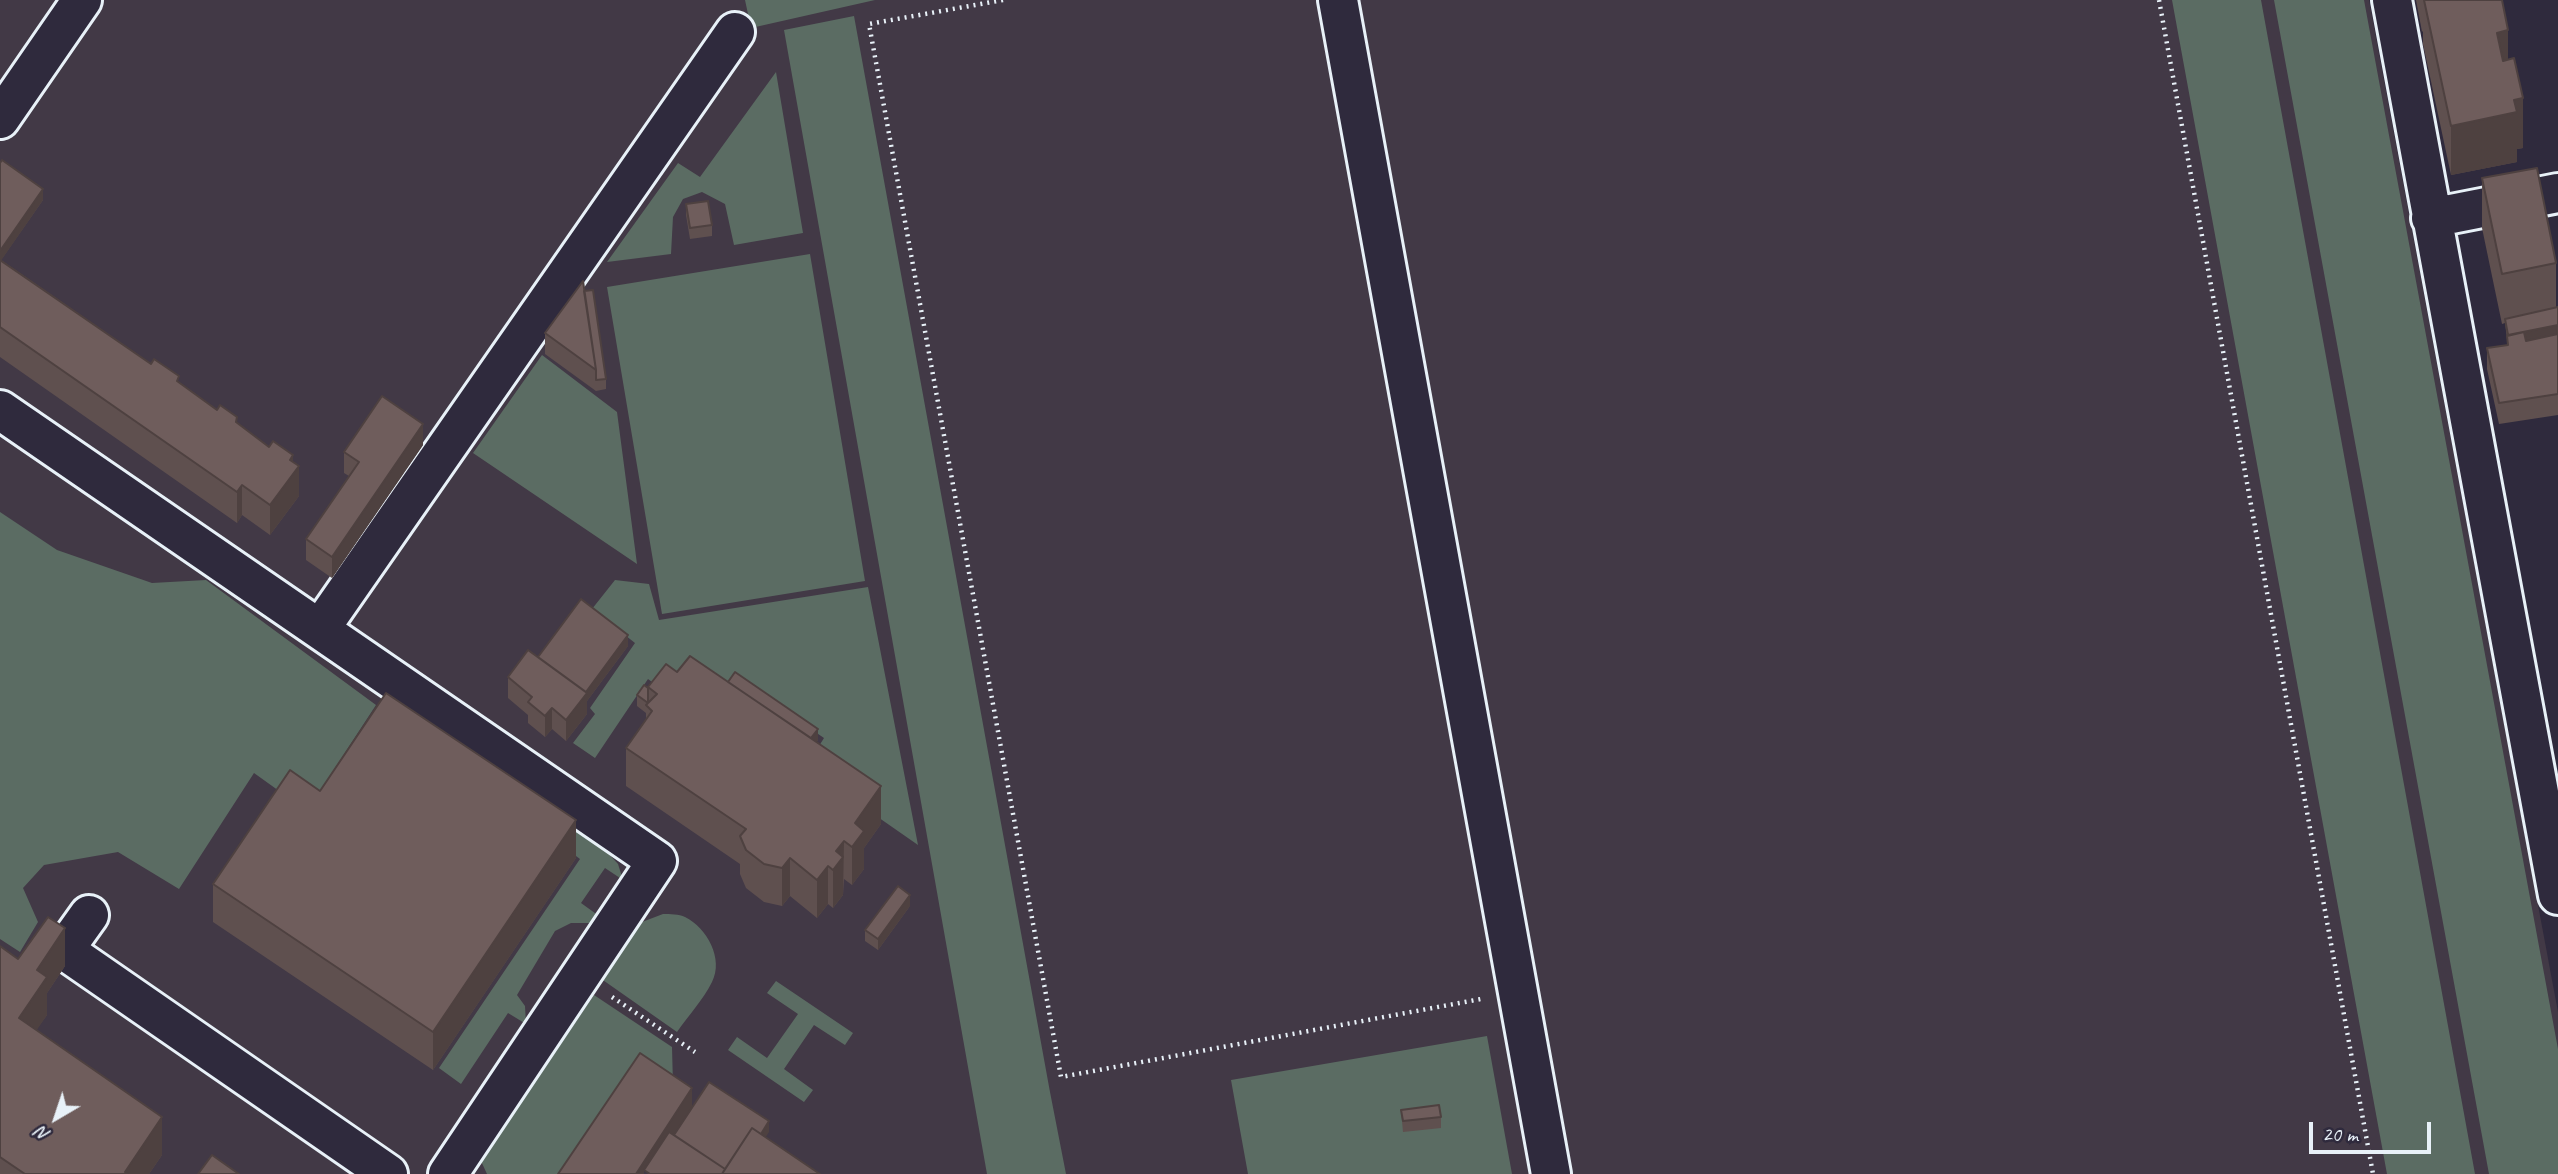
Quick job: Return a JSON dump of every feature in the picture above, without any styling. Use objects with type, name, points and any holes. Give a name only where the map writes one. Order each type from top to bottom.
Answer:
[{"type":"street","points":[[0,119],[82,0]]},
{"type":"street","points":[[1338,0],[1551,1174]]},
{"type":"street","points":[[2392,0],[2558,895]]},
{"type":"street","points":[[320,629],[734,32]]},
{"type":"street","points":[[2431,218],[2558,193]]},
{"type":"street","points":[[0,410],[657,861],[448,1174]]},
{"type":"street","points":[[89,915],[64,950],[388,1174]]},
{"type":"path","points":[[1003,0],[869,24],[1061,1077],[1518,992]]},
{"type":"path","points":[[2159,0],[2373,1174]]},
{"type":"path","points":[[580,975],[695,1052]]},
{"type":"shaded area","points":[[0,0],[2369,0],[2558,1012],[2558,1174],[0,1174]]},
{"type":"green space","points":[[745,0],[875,0],[751,28]]},
{"type":"green space","points":[[2172,0],[2261,0],[2475,1174],[2387,1174]]},
{"type":"green space","points":[[2274,0],[2364,0],[2558,1049],[2558,1174],[2489,1174]]},
{"type":"green space","points":[[854,16],[1066,1174],[987,1174],[784,30]]},
{"type":"green space","points":[[776,72],[803,233],[734,245],[725,204],[702,192],[683,199],[673,217],[671,254],[607,262],[678,163],[700,177]]},
{"type":"green space","points":[[810,254],[865,581],[662,614],[607,287]]},
{"type":"green space","points":[[542,355],[617,412],[637,564],[473,453]]},
{"type":"green space","points":[[0,512],[57,550],[152,583],[206,580],[376,705],[307,811],[254,773],[179,889],[118,852],[44,865],[23,888],[38,922],[20,952],[0,939]]},
{"type":"green space","points":[[615,580],[649,584],[659,620],[868,587],[918,845],[806,767],[824,738],[733,676],[715,703],[679,702],[648,679],[595,758],[573,743],[595,714],[590,708],[635,643],[592,609]]},
{"type":"green space","points":[[564,822],[607,852],[618,864],[623,880],[605,868],[581,903],[599,916],[593,923],[571,923],[555,931],[517,995],[525,1006],[526,1024],[508,1013],[461,1084],[439,1068],[580,859],[552,838]]},
{"type":"green space","points":[[663,914],[683,916],[693,922],[706,936],[715,954],[712,982],[677,1032],[600,978],[642,922]]},
{"type":"green space","points":[[776,981],[853,1033],[845,1045],[814,1025],[784,1069],[813,1090],[804,1102],[728,1050],[737,1037],[767,1058],[798,1014],[767,993]]},
{"type":"green space","points":[[594,995],[672,1047],[673,1085],[573,1174],[487,1174],[481,1161]]},
{"type":"green space","points":[[1487,1036],[1512,1174],[1248,1174],[1231,1080]]},
{"type":"building","points":[[2424,0],[2502,0],[2508,30],[2497,33],[2503,61],[2514,58],[2523,98],[2514,100],[2517,112],[2451,126]]},
{"type":"building","points":[[2,160],[43,189],[0,251],[0,163]]},
{"type":"building","points":[[2537,168],[2556,263],[2502,274],[2482,178]]},
{"type":"building","points":[[708,201],[712,225],[690,228],[686,204]]},
{"type":"building","points":[[0,260],[151,364],[154,359],[179,376],[177,381],[217,410],[220,405],[237,417],[236,422],[269,447],[273,441],[293,455],[290,460],[299,466],[270,505],[242,485],[237,492],[0,327]]},
{"type":"building","points":[[583,281],[596,370],[545,333]]},
{"type":"building","points":[[593,290],[606,379],[596,380],[584,291]]},
{"type":"building","points":[[2558,307],[2558,325],[2508,335],[2505,319]]},
{"type":"building","points":[[2524,332],[2526,341],[2558,334],[2558,394],[2499,403],[2487,348],[2508,345],[2507,336]]},
{"type":"building","points":[[382,396],[423,424],[332,557],[306,539],[359,462],[344,452]]},
{"type":"building","points":[[581,599],[628,635],[586,692],[538,657]]},
{"type":"building","points":[[528,650],[587,693],[566,720],[552,708],[545,716],[528,702],[532,697],[508,677]]},
{"type":"building","points":[[690,656],[881,786],[855,823],[864,831],[852,847],[844,841],[836,851],[843,857],[833,870],[828,866],[817,880],[790,858],[782,868],[764,864],[746,850],[740,836],[746,829],[626,748],[652,711],[646,705],[657,694],[648,687],[666,664],[677,672]]},
{"type":"building","points":[[735,672],[818,729],[811,738],[728,682]]},
{"type":"building","points":[[644,685],[648,688],[648,703],[637,695]]},
{"type":"building","points":[[386,693],[576,820],[433,1032],[213,884],[290,770],[320,791]]},
{"type":"building","points":[[898,886],[910,895],[878,939],[865,930]]},
{"type":"building","points":[[48,917],[65,928],[37,970],[47,977],[19,1018],[162,1117],[125,1172],[128,1174],[25,1174],[0,1157],[0,946],[18,959]]},
{"type":"building","points":[[640,1053],[692,1088],[636,1174],[558,1174]]},
{"type":"building","points":[[709,1082],[769,1121],[761,1134],[752,1128],[725,1169],[674,1135]]},
{"type":"building","points":[[1439,1105],[1441,1117],[1403,1121],[1401,1110]]},
{"type":"building","points":[[752,1128],[820,1174],[722,1174]]},
{"type":"building","points":[[669,1132],[725,1169],[722,1174],[650,1174],[644,1170]]},
{"type":"building","points":[[212,1155],[239,1174],[198,1174]]}]
